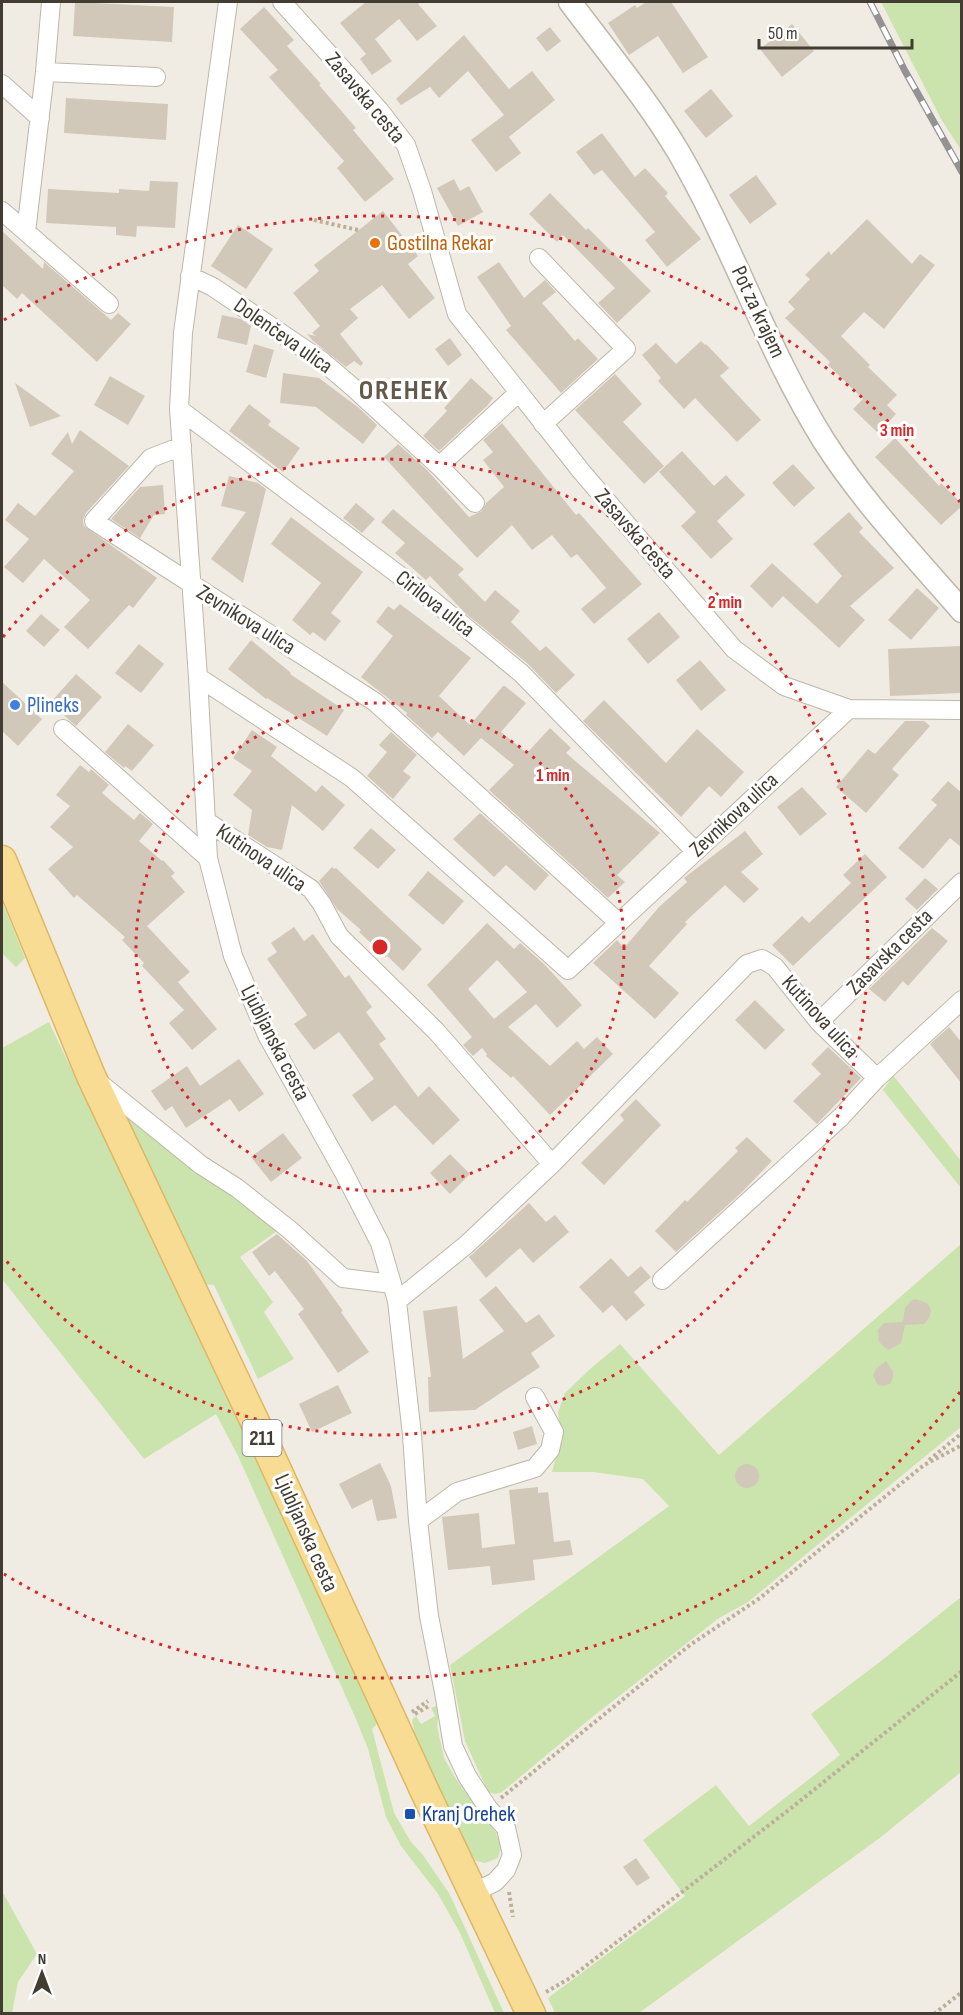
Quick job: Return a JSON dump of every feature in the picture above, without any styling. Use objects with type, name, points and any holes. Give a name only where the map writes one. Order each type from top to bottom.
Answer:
[{"type":"main road","name":"Ljubljanska cesta","points":[[2,860],[91,1076],[254,1420],[351,1634],[473,1893],[537,2004]]},
{"type":"street","points":[[26,232],[51,2]]},
{"type":"street","points":[[191,583],[179,409],[183,333],[228,2]]},
{"type":"street","name":"Zasavska cesta","points":[[282,2],[381,111],[406,145],[422,191],[457,314],[543,424],[734,649],[784,686],[849,709],[962,710]]},
{"type":"street","name":"Pot za krajem","points":[[570,2],[661,124],[679,152],[726,243],[770,341],[825,441],[845,472],[962,611]]},
{"type":"street","points":[[45,72],[156,77]]},
{"type":"street","points":[[2,84],[39,118]]},
{"type":"street","points":[[2,211],[109,304]]},
{"type":"street","points":[[539,258],[626,349],[543,424]]},
{"type":"street","name":"Dolenčeva ulica","points":[[190,276],[213,287],[322,362],[439,466],[475,503]]},
{"type":"street","points":[[439,466],[518,393]]},
{"type":"street","name":"Cirilova ulica","points":[[179,409],[432,600],[521,674],[695,851]]},
{"type":"street","points":[[182,447],[150,458],[94,521],[191,583]]},
{"type":"street","name":"Zevnikova ulica","points":[[191,583],[198,676],[352,778],[568,970],[849,709]]},
{"type":"street","name":"Zevnikova ulica","points":[[191,583],[375,702],[619,923]]},
{"type":"street","name":"Kutinova ulica","points":[[198,676],[208,858]]},
{"type":"street","name":"Kutinova ulica","points":[[63,729],[208,858]]},
{"type":"street","name":"Kutinova ulica","points":[[206,821],[311,889],[339,936],[436,1030],[552,1164]]},
{"type":"street","name":"Ljubljanska cesta","points":[[208,858],[233,956],[267,1035],[343,1171],[380,1243],[395,1293],[412,1435],[418,1521],[429,1616],[453,1746],[466,1776],[488,1808],[506,1828],[512,1855],[506,1870],[495,1882],[473,1893]]},
{"type":"street","name":"Zasavska cesta","points":[[819,1022],[962,882]]},
{"type":"street","name":"Kutinova ulica","points":[[395,1293],[466,1245],[552,1164],[747,964],[762,959],[775,967],[819,1022],[877,1078],[841,1117],[662,1280]]},
{"type":"street","points":[[877,1078],[962,1000]]},
{"type":"street","name":"Ljubljanska cesta","points":[[91,1076],[201,1165],[237,1188],[290,1230],[343,1278],[395,1293]]},
{"type":"street","points":[[418,1521],[457,1492],[536,1468],[550,1450],[554,1432],[535,1397]]},
{"type":"path","points":[[314,220],[358,230]]},
{"type":"path","points":[[488,1808],[690,1645],[760,1598],[962,1433]]},
{"type":"path","points":[[924,1465],[962,1445]]},
{"type":"path","points":[[537,2004],[790,1809],[962,1671]]},
{"type":"path","points":[[410,1715],[445,1694]]},
{"type":"path","points":[[934,2013],[962,1992]]},
{"type":"green space","points":[[881,2],[961,2],[961,150],[941,119]]},
{"type":"green space","points":[[2,901],[25,958],[16,967],[2,953]]},
{"type":"green space","points":[[49,1022],[365,1695],[377,1724],[372,1729],[394,1813],[411,1842],[423,1855],[449,1893],[504,2013],[495,2013],[460,1933],[438,1894],[401,1846],[386,1817],[368,1749],[356,1719],[238,1456],[216,1414],[144,1459],[2,1279],[2,1048]]},
{"type":"green space","points":[[893,1075],[961,1161],[961,1188],[883,1090]]},
{"type":"green space","points":[[129,1116],[219,1187],[280,1229],[240,1257],[273,1302],[264,1312],[294,1359],[258,1379],[214,1285],[201,1284],[125,1119]]},
{"type":"green space","points":[[961,1244],[961,1427],[748,1602],[719,1618],[591,1718],[502,1792],[495,1794],[488,1792],[465,1741],[450,1665],[669,1506],[643,1479],[593,1472],[552,1472],[561,1439],[558,1412],[565,1393],[620,1344],[719,1455]]},
{"type":"green space","points":[[961,1597],[961,1772],[881,1837],[639,2013],[555,2013],[548,1998],[685,1896],[643,1840],[716,1785],[749,1826],[840,1755],[811,1714]]},
{"type":"green space","points":[[436,1706],[439,1712],[437,1726],[444,1758],[456,1779],[496,1833],[501,1847],[498,1858],[485,1863],[476,1861],[456,1831],[409,1732],[414,1730],[412,1720],[416,1716],[421,1724],[435,1716],[431,1708]]},
{"type":"green space","points":[[2,1891],[37,1954],[18,1982],[12,2013],[2,2013]]},
{"type":"building","points":[[75,2],[174,7],[172,42],[73,36]]},
{"type":"building","points":[[366,2],[421,2],[418,4],[437,26],[417,41],[399,19],[375,39],[392,61],[372,75],[360,59],[366,54],[340,23]]},
{"type":"building","points":[[646,2],[671,2],[708,57],[683,73],[658,36],[629,55],[608,23],[635,5],[637,8]]},
{"type":"building","points":[[264,7],[294,40],[287,46],[321,84],[319,85],[356,128],[353,130],[394,179],[365,202],[337,168],[344,161],[269,77],[278,70],[240,29]]},
{"type":"building","points":[[792,24],[814,51],[782,77],[760,49]]},
{"type":"building","points":[[550,27],[561,41],[547,52],[536,38]]},
{"type":"building","points":[[464,35],[509,89],[532,71],[555,100],[509,137],[521,153],[496,172],[471,140],[504,115],[468,71],[439,98],[430,87],[401,105],[396,99]]},
{"type":"building","points":[[711,89],[733,116],[706,138],[684,111]]},
{"type":"building","points":[[66,98],[168,104],[166,140],[64,133]]},
{"type":"building","points":[[602,133],[635,177],[645,168],[668,193],[665,196],[701,239],[667,267],[645,240],[655,232],[602,170],[594,175],[576,152]]},
{"type":"building","points":[[756,175],[777,204],[750,224],[729,195]]},
{"type":"building","points":[[454,179],[460,191],[469,186],[483,212],[458,226],[437,188]]},
{"type":"building","points":[[150,181],[178,182],[175,228],[137,226],[136,237],[116,235],[116,227],[46,223],[48,189],[119,193],[119,189],[149,191]]},
{"type":"building","points":[[550,193],[651,291],[617,323],[598,303],[615,288],[563,235],[557,242],[529,214]]},
{"type":"building","points":[[383,211],[418,256],[408,264],[435,298],[409,319],[382,285],[350,309],[358,318],[340,334],[363,363],[361,366],[354,361],[346,367],[307,334],[316,336],[312,333],[320,326],[293,293],[319,271],[314,265]]},
{"type":"building","points":[[867,219],[912,264],[920,254],[935,265],[884,329],[864,312],[841,336],[897,395],[887,405],[896,414],[878,433],[853,409],[863,399],[828,365],[830,362],[785,318],[795,309],[788,302],[810,279],[805,275],[829,251],[831,255]]},
{"type":"building","points":[[238,225],[273,249],[246,289],[211,266]]},
{"type":"building","points":[[2,231],[43,269],[44,262],[111,320],[118,313],[131,324],[97,362],[22,293],[17,299],[2,285]]},
{"type":"building","points":[[499,262],[524,298],[545,280],[556,292],[542,303],[575,341],[578,338],[598,359],[561,393],[506,330],[511,326],[477,277]]},
{"type":"building","points":[[222,315],[241,319],[251,326],[247,345],[217,338]]},
{"type":"building","points":[[450,338],[462,355],[448,366],[435,349]]},
{"type":"building","points":[[701,341],[729,368],[720,376],[761,420],[737,442],[695,398],[684,409],[658,381],[661,378],[642,355],[656,343],[676,364]]},
{"type":"building","points":[[254,344],[274,350],[266,378],[246,372]]},
{"type":"building","points":[[283,373],[319,378],[359,408],[377,425],[363,444],[316,407],[280,403]]},
{"type":"building","points":[[615,374],[642,404],[623,422],[664,466],[644,484],[575,410]]},
{"type":"building","points":[[110,376],[145,396],[128,425],[94,405]]},
{"type":"building","points":[[471,378],[493,398],[439,451],[423,436],[447,411],[444,408]]},
{"type":"building","points":[[15,383],[61,416],[30,427]]},
{"type":"building","points":[[249,404],[271,421],[268,425],[300,448],[283,472],[229,431]]},
{"type":"building","points":[[502,423],[576,515],[579,513],[642,584],[594,624],[581,609],[606,588],[577,554],[571,558],[552,535],[532,550],[512,525],[477,558],[384,457],[398,444],[427,470],[469,517],[482,511],[486,503],[504,487],[483,460],[493,452],[483,440]]},
{"type":"building","points":[[80,430],[129,466],[86,513],[83,520],[84,526],[157,578],[133,608],[129,605],[88,649],[64,627],[90,600],[44,559],[23,583],[4,567],[29,539],[5,520],[18,503],[35,516],[74,471],[51,454],[68,432],[72,444]]},
{"type":"building","points":[[895,438],[939,486],[941,483],[962,504],[941,525],[875,457]]},
{"type":"building","points":[[682,451],[714,486],[726,475],[745,495],[717,521],[733,539],[711,559],[681,526],[696,512],[659,472]]},
{"type":"building","points":[[793,464],[815,488],[794,507],[772,483]]},
{"type":"building","points":[[229,476],[258,483],[266,489],[243,583],[211,559],[246,512],[221,506]]},
{"type":"building","points":[[163,485],[165,514],[154,515],[140,538],[111,519],[140,487]]},
{"type":"building","points":[[356,503],[375,519],[362,533],[343,518]]},
{"type":"building","points":[[393,509],[464,569],[458,575],[485,602],[495,590],[520,611],[511,622],[540,651],[546,646],[575,675],[556,693],[528,664],[465,613],[430,576],[426,580],[395,553],[405,543],[381,522]]},
{"type":"building","points":[[849,512],[863,528],[859,532],[894,568],[850,606],[865,620],[839,648],[783,596],[772,608],[750,586],[772,563],[817,604],[842,576],[813,544]]},
{"type":"building","points":[[291,517],[363,572],[331,613],[341,621],[325,641],[313,632],[310,635],[292,620],[321,583],[271,544]]},
{"type":"building","points":[[917,588],[939,608],[911,640],[888,620]]},
{"type":"building","points":[[400,604],[471,658],[439,696],[470,725],[505,686],[526,703],[501,732],[527,753],[550,728],[571,748],[566,753],[660,833],[617,875],[625,882],[608,898],[489,790],[514,765],[481,738],[464,756],[438,732],[432,738],[406,715],[407,713],[361,677],[393,636],[376,622],[388,606],[394,610]]},
{"type":"building","points":[[659,612],[680,637],[648,664],[627,639]]},
{"type":"building","points":[[41,614],[60,630],[44,647],[26,631]]},
{"type":"building","points":[[251,640],[290,674],[344,710],[327,736],[266,699],[228,669]]},
{"type":"building","points":[[139,644],[164,664],[141,693],[115,673]]},
{"type":"building","points":[[962,646],[962,693],[890,696],[888,649]]},
{"type":"building","points":[[700,660],[726,690],[701,711],[676,680]]},
{"type":"building","points":[[76,674],[102,697],[76,726],[50,703]]},
{"type":"building","name":"Plineks","points":[[2,682],[42,719],[18,746],[2,731]]},
{"type":"building","points":[[604,700],[666,763],[697,729],[744,772],[721,797],[709,786],[681,817],[583,721]]},
{"type":"building","points":[[905,721],[924,721],[930,726],[892,769],[899,775],[866,813],[836,787],[868,749],[875,754]]},
{"type":"building","points":[[128,724],[154,745],[132,771],[125,766],[124,768],[105,752]]},
{"type":"building","points":[[252,730],[277,747],[271,756],[316,792],[322,785],[345,805],[323,831],[292,805],[282,850],[267,847],[248,835],[252,810],[233,795],[252,771],[233,758]]},
{"type":"building","points":[[391,732],[417,755],[403,771],[411,777],[393,799],[367,776],[387,752],[379,745]]},
{"type":"building","points":[[80,765],[89,772],[91,769],[109,785],[102,793],[134,820],[140,813],[153,824],[139,841],[175,873],[171,876],[185,892],[147,926],[190,972],[178,982],[217,1029],[192,1050],[169,1023],[184,1010],[142,966],[144,963],[122,940],[125,937],[77,895],[74,898],[48,869],[73,847],[50,827],[70,806],[56,795]]},
{"type":"building","points":[[948,781],[962,793],[962,848],[950,838],[923,869],[898,848],[937,805],[931,800]]},
{"type":"building","points":[[802,787],[827,814],[800,836],[777,807]]},
{"type":"building","points":[[480,813],[549,875],[535,891],[506,865],[494,877],[453,839]]},
{"type":"building","points":[[371,828],[396,850],[378,869],[353,848]]},
{"type":"building","points":[[745,831],[763,854],[741,872],[759,889],[744,903],[725,885],[685,922],[687,924],[649,966],[679,993],[655,1019],[593,963],[617,940],[624,948],[659,907],[687,882],[684,878]]},
{"type":"building","points":[[865,854],[887,877],[793,966],[772,945],[802,916],[809,923],[851,883],[843,875]]},
{"type":"building","points":[[332,867],[336,868],[422,949],[403,971],[337,909],[319,881]]},
{"type":"building","points":[[428,871],[464,901],[443,925],[408,895]]},
{"type":"building","points":[[925,878],[938,889],[917,910],[905,899]]},
{"type":"building","points":[[487,923],[514,949],[520,943],[544,964],[582,1005],[557,1028],[536,1004],[508,1027],[550,1066],[577,1041],[584,1049],[597,1037],[613,1054],[550,1115],[513,1076],[511,1078],[486,1056],[482,1048],[473,1056],[463,1045],[472,1037],[427,985]],"holes":[[[497,960],[527,992],[494,1019],[468,989]]]},
{"type":"building","points":[[294,927],[304,941],[313,934],[345,978],[349,975],[372,1007],[366,1012],[386,1039],[379,1044],[418,1097],[429,1086],[460,1120],[433,1145],[395,1105],[372,1122],[352,1095],[374,1079],[339,1032],[314,1050],[294,1024],[307,1015],[267,959],[277,952],[271,943]]},
{"type":"building","points":[[932,928],[948,941],[908,986],[903,981],[885,1002],[869,989]]},
{"type":"building","points":[[755,1000],[785,1030],[765,1050],[735,1020]]},
{"type":"building","points":[[949,1027],[962,1043],[962,1084],[930,1044]]},
{"type":"building","points":[[828,1047],[861,1078],[817,1124],[793,1101],[821,1074],[811,1064]]},
{"type":"building","points":[[239,1059],[264,1094],[239,1112],[230,1099],[186,1128],[172,1106],[165,1111],[151,1091],[187,1066],[200,1086]]},
{"type":"building","points":[[636,1099],[661,1125],[604,1185],[581,1163],[624,1120],[620,1115]]},
{"type":"building","points":[[283,1133],[302,1158],[271,1182],[251,1157]]},
{"type":"building","points":[[747,1137],[772,1161],[741,1193],[676,1252],[655,1231],[738,1151],[735,1148]]},
{"type":"building","points":[[450,1154],[470,1174],[450,1194],[430,1173]]},
{"type":"building","points":[[529,1203],[546,1222],[555,1215],[569,1232],[533,1263],[520,1248],[486,1278],[469,1257]]},
{"type":"building","points":[[277,1234],[307,1261],[369,1352],[338,1373],[298,1314],[304,1309],[275,1271],[269,1276],[252,1252]]},
{"type":"building","points":[[611,1258],[628,1277],[641,1266],[651,1277],[634,1292],[645,1305],[626,1321],[612,1305],[603,1313],[579,1287]]},
{"type":"building","points":[[496,1286],[526,1323],[539,1314],[555,1336],[531,1353],[540,1367],[475,1410],[429,1412],[428,1377],[431,1377],[423,1311],[457,1306],[463,1359],[504,1331],[479,1300]]},
{"type":"building","points":[[915,1299],[927,1303],[931,1310],[929,1318],[924,1324],[905,1325],[901,1343],[888,1350],[879,1342],[878,1330],[884,1323],[903,1322],[905,1308]]},
{"type":"building","points":[[886,1361],[893,1371],[893,1378],[890,1384],[883,1386],[877,1384],[873,1375],[876,1369]]},
{"type":"building","points":[[338,1385],[352,1413],[312,1432],[299,1404]]},
{"type":"building","points":[[532,1426],[537,1444],[518,1450],[513,1432]]},
{"type":"building","points":[[380,1463],[391,1486],[397,1518],[377,1521],[372,1499],[352,1509],[339,1484]]},
{"type":"building","points":[[747,1464],[756,1467],[759,1476],[756,1485],[747,1488],[738,1485],[735,1476],[738,1467]]},
{"type":"building","points":[[538,1487],[538,1493],[548,1492],[554,1542],[570,1540],[573,1555],[533,1560],[535,1580],[492,1585],[490,1566],[448,1570],[442,1517],[479,1513],[482,1548],[515,1544],[509,1490]]},
{"type":"building","points":[[636,1858],[650,1878],[637,1886],[623,1867]]},
{"type":"railway","points":[[870,2],[905,71],[962,172]]},
{"type":"place","name":"Gostilna Rekar","points":[[375,243]]},
{"type":"place","name":"Plineks","points":[[15,705]]},
{"type":"place","name":"Kranj Orehek","points":[[410,1814]]},
{"type":"district","name":"OREHEK","points":[[404,390]]}]
